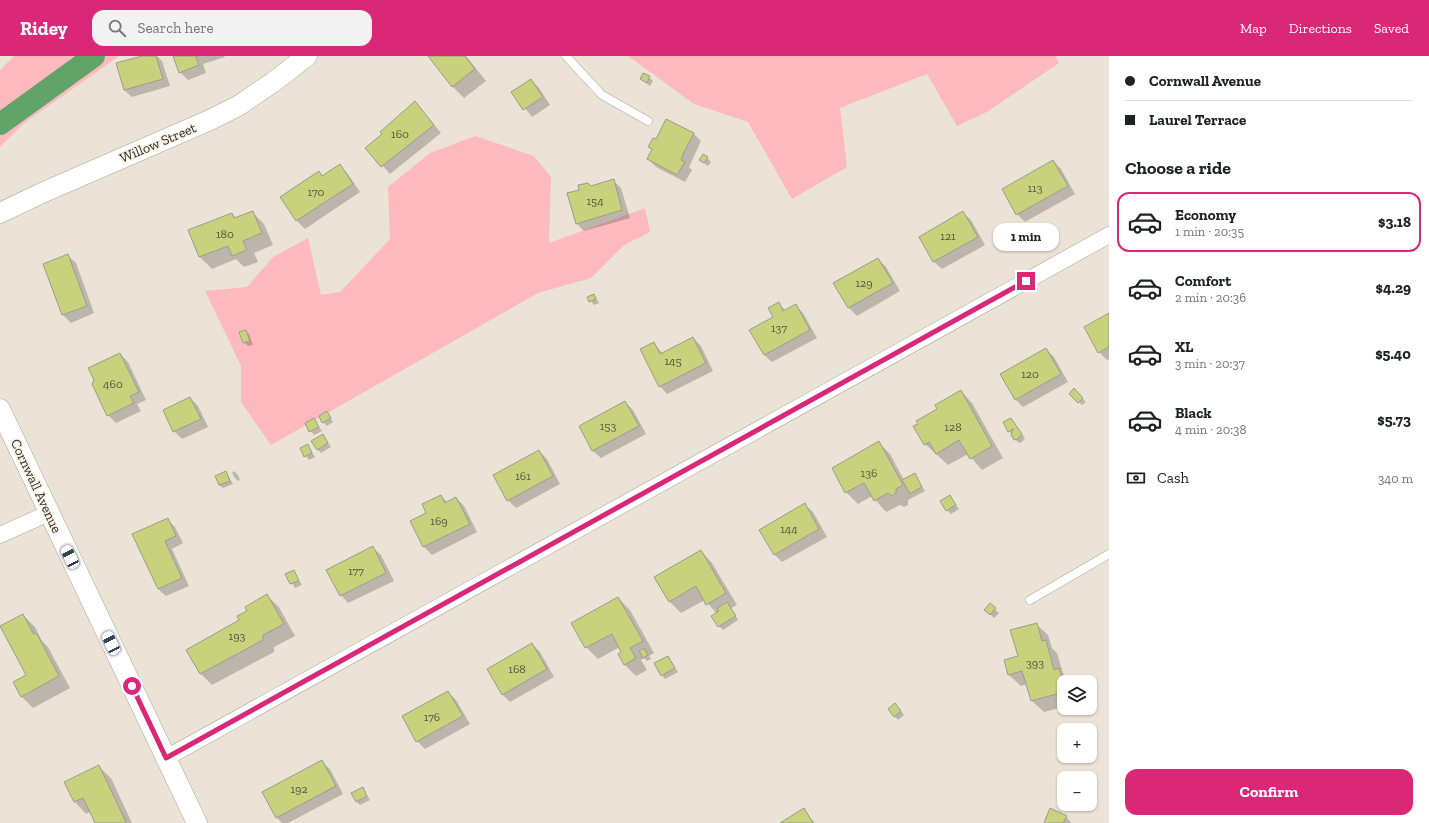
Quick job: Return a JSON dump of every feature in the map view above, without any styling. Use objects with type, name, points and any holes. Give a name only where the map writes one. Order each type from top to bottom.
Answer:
[{"type":"street","name":"Willow Street","points":[[0,213],[44,192],[210,120],[238,106],[272,83],[306,56]]},
{"type":"street","points":[[166,758],[1109,235]]},
{"type":"street","name":"Cornwall Avenue","points":[[0,409],[197,823]]},
{"type":"street","points":[[0,535],[49,513]]},
{"type":"lane","points":[[566,56],[602,95],[648,121]]},
{"type":"lane","points":[[1030,600],[1109,554]]},
{"type":"shaded area","points":[[14,56],[119,56],[23,124],[0,147],[0,70]]},
{"type":"shaded area","points":[[628,56],[1056,56],[1059,63],[987,112],[957,126],[927,74],[840,108],[847,167],[792,199],[748,122],[694,104]]},
{"type":"shaded area","points":[[475,136],[534,156],[551,177],[549,243],[645,208],[650,232],[624,245],[591,278],[538,293],[271,445],[241,402],[241,366],[205,291],[247,287],[273,257],[308,238],[321,295],[340,292],[390,239],[388,187],[430,153]]},
{"type":"building","points":[[142,56],[156,56],[163,79],[124,90],[116,63]]},
{"type":"building","points":[[173,56],[198,56],[196,57],[199,65],[179,73]]},
{"type":"building","points":[[428,56],[465,56],[475,69],[452,87]]},
{"type":"building","points":[[643,73],[650,76],[647,83],[640,79]]},
{"type":"building","points":[[531,79],[543,97],[523,110],[511,92]]},
{"type":"building","points":[[415,101],[434,125],[381,167],[365,148],[382,134],[380,132]]},
{"type":"building","points":[[666,119],[694,133],[681,160],[685,162],[677,175],[647,159],[652,149],[648,147],[653,138],[656,139]]},
{"type":"building","points":[[703,154],[708,157],[704,163],[699,160]]},
{"type":"building","points":[[1053,160],[1068,186],[1016,215],[1002,189]]},
{"type":"building","points":[[340,164],[353,184],[296,221],[280,197],[319,171],[322,176]]},
{"type":"building","points":[[614,179],[622,210],[576,224],[567,193],[579,190],[578,185],[588,183],[591,186]]},
{"type":"building","points":[[253,211],[262,233],[243,241],[247,250],[232,256],[228,246],[199,257],[188,230],[232,213],[234,218]]},
{"type":"building","points":[[963,211],[978,237],[933,262],[919,237]]},
{"type":"building","points":[[68,254],[87,306],[62,315],[43,264]]},
{"type":"building","points":[[878,258],[893,283],[848,308],[833,283]]},
{"type":"building","points":[[594,294],[596,299],[589,302],[587,297]]},
{"type":"building","points":[[779,302],[783,311],[796,304],[810,330],[764,355],[749,330],[773,317],[768,308]]},
{"type":"building","points":[[1109,313],[1109,347],[1098,353],[1084,327]]},
{"type":"building","points":[[246,330],[250,341],[243,343],[239,332]]},
{"type":"building","points":[[693,337],[706,363],[659,387],[640,349],[654,342],[660,354]]},
{"type":"building","points":[[1046,348],[1061,374],[1015,400],[1000,374]]},
{"type":"building","points":[[120,353],[139,392],[130,396],[134,403],[107,416],[92,384],[94,380],[88,368]]},
{"type":"building","points":[[1074,388],[1083,398],[1078,403],[1069,394]]},
{"type":"building","points":[[961,390],[992,446],[970,459],[959,440],[936,454],[929,442],[924,445],[913,426],[918,424],[916,421],[937,409],[935,405]]},
{"type":"building","points":[[190,397],[201,419],[173,432],[163,410]]},
{"type":"building","points":[[625,401],[639,426],[592,451],[579,426]]},
{"type":"building","points":[[327,411],[331,418],[322,423],[319,416]]},
{"type":"building","points":[[314,418],[319,427],[309,432],[305,423]]},
{"type":"building","points":[[1011,418],[1022,434],[1018,439],[1014,440],[1011,435],[1013,429],[1008,432],[1003,422]]},
{"type":"building","points":[[323,434],[328,443],[317,450],[311,441]]},
{"type":"building","points":[[879,441],[903,485],[896,489],[896,493],[892,496],[888,493],[874,501],[864,483],[845,493],[832,468]]},
{"type":"building","points":[[308,444],[312,453],[304,457],[300,448]]},
{"type":"building","points":[[539,450],[553,476],[507,501],[493,475]]},
{"type":"building","points":[[226,471],[230,481],[219,485],[215,476]]},
{"type":"building","points":[[915,473],[922,487],[910,494],[902,480]]},
{"type":"building","points":[[441,495],[445,503],[456,497],[470,524],[423,547],[410,521],[426,513],[422,504]]},
{"type":"building","points":[[950,495],[956,505],[946,511],[940,501]]},
{"type":"building","points":[[805,503],[819,529],[774,555],[759,530]]},
{"type":"building","points":[[168,518],[176,536],[165,541],[182,578],[158,589],[132,534]]},
{"type":"building","points":[[373,546],[386,573],[340,596],[326,570]]},
{"type":"building","points":[[701,550],[726,593],[706,605],[696,586],[669,602],[654,577]]},
{"type":"building","points":[[294,570],[299,581],[290,584],[285,574]]},
{"type":"building","points":[[267,594],[284,624],[263,635],[263,640],[200,674],[186,650],[239,620],[237,616],[247,611],[245,607]]},
{"type":"building","points":[[618,597],[643,641],[630,648],[636,658],[624,665],[618,654],[621,652],[612,634],[585,648],[571,623]]},
{"type":"building","points":[[727,602],[736,616],[718,627],[711,616],[719,611],[717,608]]},
{"type":"building","points":[[990,603],[996,608],[990,615],[984,610]]},
{"type":"building","points":[[23,614],[33,633],[37,634],[59,676],[21,697],[13,682],[26,675],[0,626]]},
{"type":"building","points":[[1037,623],[1042,641],[1046,640],[1054,670],[1059,668],[1061,675],[1057,675],[1057,694],[1031,701],[1022,671],[1008,675],[1004,660],[1018,656],[1010,630]]},
{"type":"building","points":[[532,643],[547,669],[502,695],[487,669]]},
{"type":"building","points":[[644,648],[648,655],[643,658],[639,651]]},
{"type":"building","points":[[668,656],[675,668],[661,676],[654,663]]},
{"type":"building","points":[[448,691],[463,716],[416,742],[402,716]]},
{"type":"building","points":[[895,703],[901,711],[894,717],[888,709]]},
{"type":"building","points":[[322,760],[336,786],[276,818],[262,792]]},
{"type":"building","points":[[99,765],[126,823],[95,823],[83,798],[74,802],[64,782]]},
{"type":"building","points":[[363,787],[367,796],[356,802],[351,793]]},
{"type":"building","points":[[804,808],[813,823],[780,823]]},
{"type":"building","points":[[1050,808],[1067,816],[1063,823],[1044,823]]},
{"type":"waterway","points":[[0,124],[94,56]]},
{"type":"route","points":[[132,686],[166,758],[1026,281]]}]
